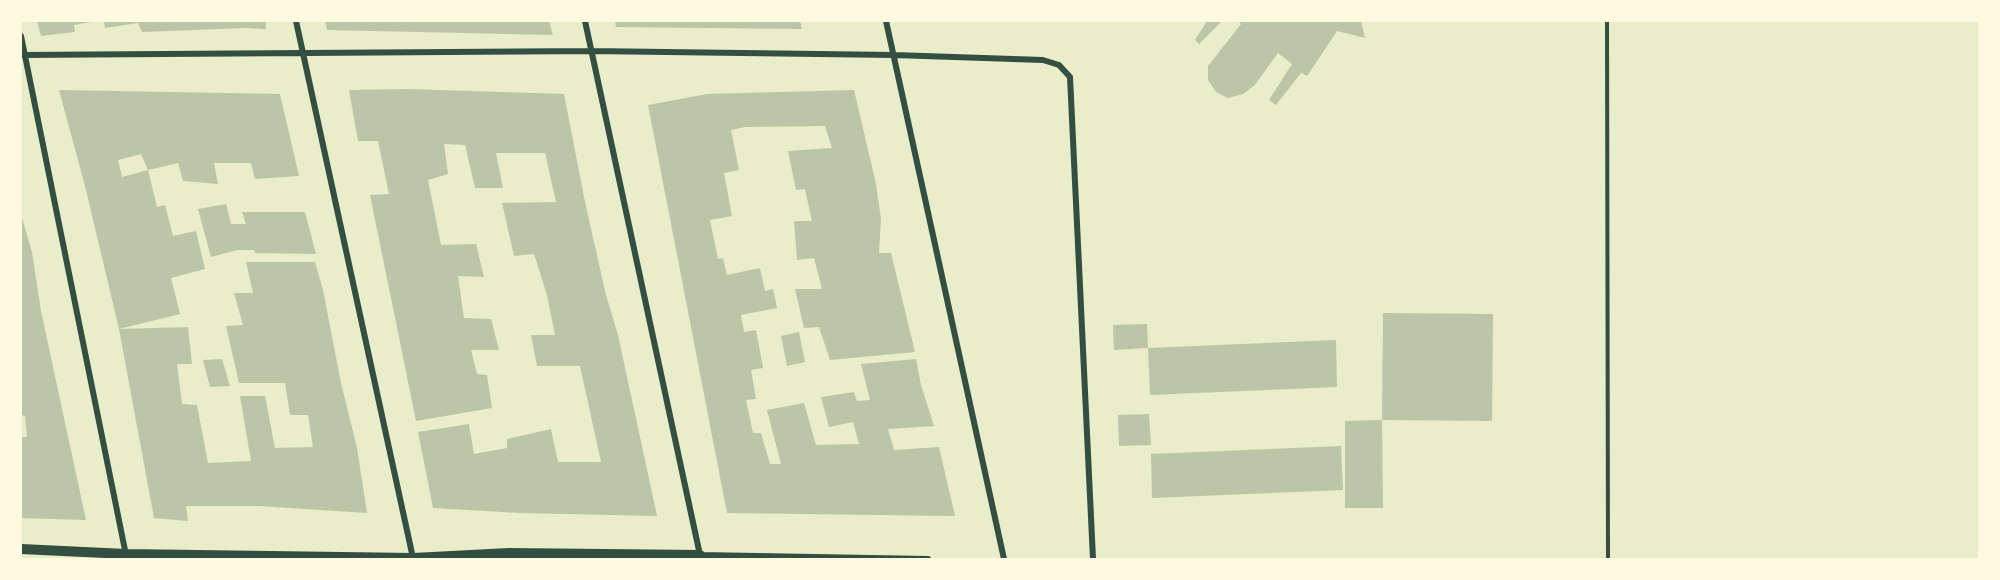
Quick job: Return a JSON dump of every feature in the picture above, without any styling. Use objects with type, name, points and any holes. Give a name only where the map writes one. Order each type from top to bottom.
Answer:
[{"type":"street","points":[[296,21],[413,558]]},
{"type":"street","points":[[585,21],[700,557]]},
{"type":"street","points":[[886,21],[1004,559]]},
{"type":"street","points":[[21,36],[23,55],[126,556]]},
{"type":"street","points":[[23,55],[302,51],[591,51],[894,55],[1042,60],[1059,65],[1070,77],[1094,559]]},
{"type":"street","points":[[21,549],[126,556],[413,558],[509,554],[928,559]]},
{"type":"path","points":[[1607,21],[1608,559]]},
{"type":"building","points":[[37,21],[91,22],[74,25],[75,32],[41,36]]},
{"type":"building","points":[[104,21],[266,21],[266,29],[142,32],[138,23],[105,28]]},
{"type":"building","points":[[325,21],[549,21],[553,35],[327,30]]},
{"type":"building","points":[[615,21],[800,21],[802,29],[616,27]]},
{"type":"building","points":[[1207,21],[1222,21],[1199,44],[1195,40]]},
{"type":"building","points":[[1238,21],[1361,21],[1365,38],[1337,31],[1307,76],[1301,73],[1276,105],[1269,100],[1292,64],[1278,53],[1255,85],[1243,94],[1228,98],[1216,92],[1208,80],[1208,66],[1241,24]]},
{"type":"building","points":[[408,89],[564,94],[585,202],[606,295],[618,335],[657,516],[520,513],[433,508],[418,432],[469,424],[474,454],[507,448],[507,439],[551,429],[558,462],[601,462],[580,366],[537,366],[531,335],[555,335],[547,295],[534,254],[514,256],[502,203],[556,202],[545,153],[496,153],[503,188],[475,188],[465,145],[444,144],[448,174],[428,180],[441,245],[476,244],[484,277],[458,276],[464,318],[491,319],[499,350],[471,350],[477,374],[487,375],[492,408],[416,421],[370,195],[389,194],[378,141],[358,141],[349,90]]},
{"type":"building","points":[[59,90],[280,94],[299,176],[255,179],[251,163],[214,163],[218,184],[183,181],[178,163],[148,170],[157,207],[165,205],[173,236],[196,231],[205,269],[171,278],[180,314],[119,329],[85,186]],"holes":[[[141,154],[148,170],[122,177],[118,160]]]},
{"type":"building","points":[[854,90],[876,184],[881,219],[879,253],[891,253],[915,352],[830,360],[819,327],[804,328],[795,289],[822,289],[814,258],[797,260],[794,221],[812,221],[805,189],[796,190],[788,151],[832,148],[825,126],[745,127],[731,130],[739,170],[724,173],[732,216],[710,220],[718,259],[723,258],[727,275],[760,268],[765,291],[773,289],[777,308],[741,315],[744,332],[756,330],[763,368],[751,370],[756,399],[746,400],[753,433],[761,433],[770,464],[781,464],[767,410],[804,403],[816,445],[859,444],[853,422],[829,427],[821,397],[854,392],[857,401],[870,400],[861,364],[916,359],[921,385],[934,426],[888,429],[894,450],[939,447],[955,516],[727,513],[648,105],[707,94]]},
{"type":"building","points":[[226,204],[231,224],[246,224],[242,212],[305,212],[316,254],[255,253],[254,250],[237,250],[211,257],[198,209]]},
{"type":"building","points":[[22,218],[32,252],[41,311],[86,520],[21,518],[21,437],[27,437],[25,416],[21,415]]},
{"type":"building","points":[[246,262],[315,262],[357,448],[367,513],[259,506],[186,506],[188,521],[154,518],[119,329],[188,327],[192,364],[177,364],[182,404],[197,405],[208,463],[251,461],[240,396],[265,396],[275,448],[313,447],[308,415],[290,415],[285,383],[239,383],[226,326],[243,325],[234,293],[253,293]]},
{"type":"building","points":[[1383,313],[1493,314],[1492,421],[1382,420]]},
{"type":"building","points":[[1147,324],[1148,348],[1114,350],[1113,325]]},
{"type":"building","points":[[799,332],[805,362],[787,366],[781,336]]},
{"type":"building","points":[[1336,340],[1337,387],[1150,395],[1148,348]]},
{"type":"building","points":[[222,359],[230,386],[210,387],[203,360]]},
{"type":"building","points":[[1149,414],[1151,445],[1119,446],[1118,415]]},
{"type":"building","points":[[1382,420],[1383,508],[1345,508],[1345,421]]},
{"type":"building","points":[[1341,446],[1343,490],[1152,498],[1151,454]]}]
